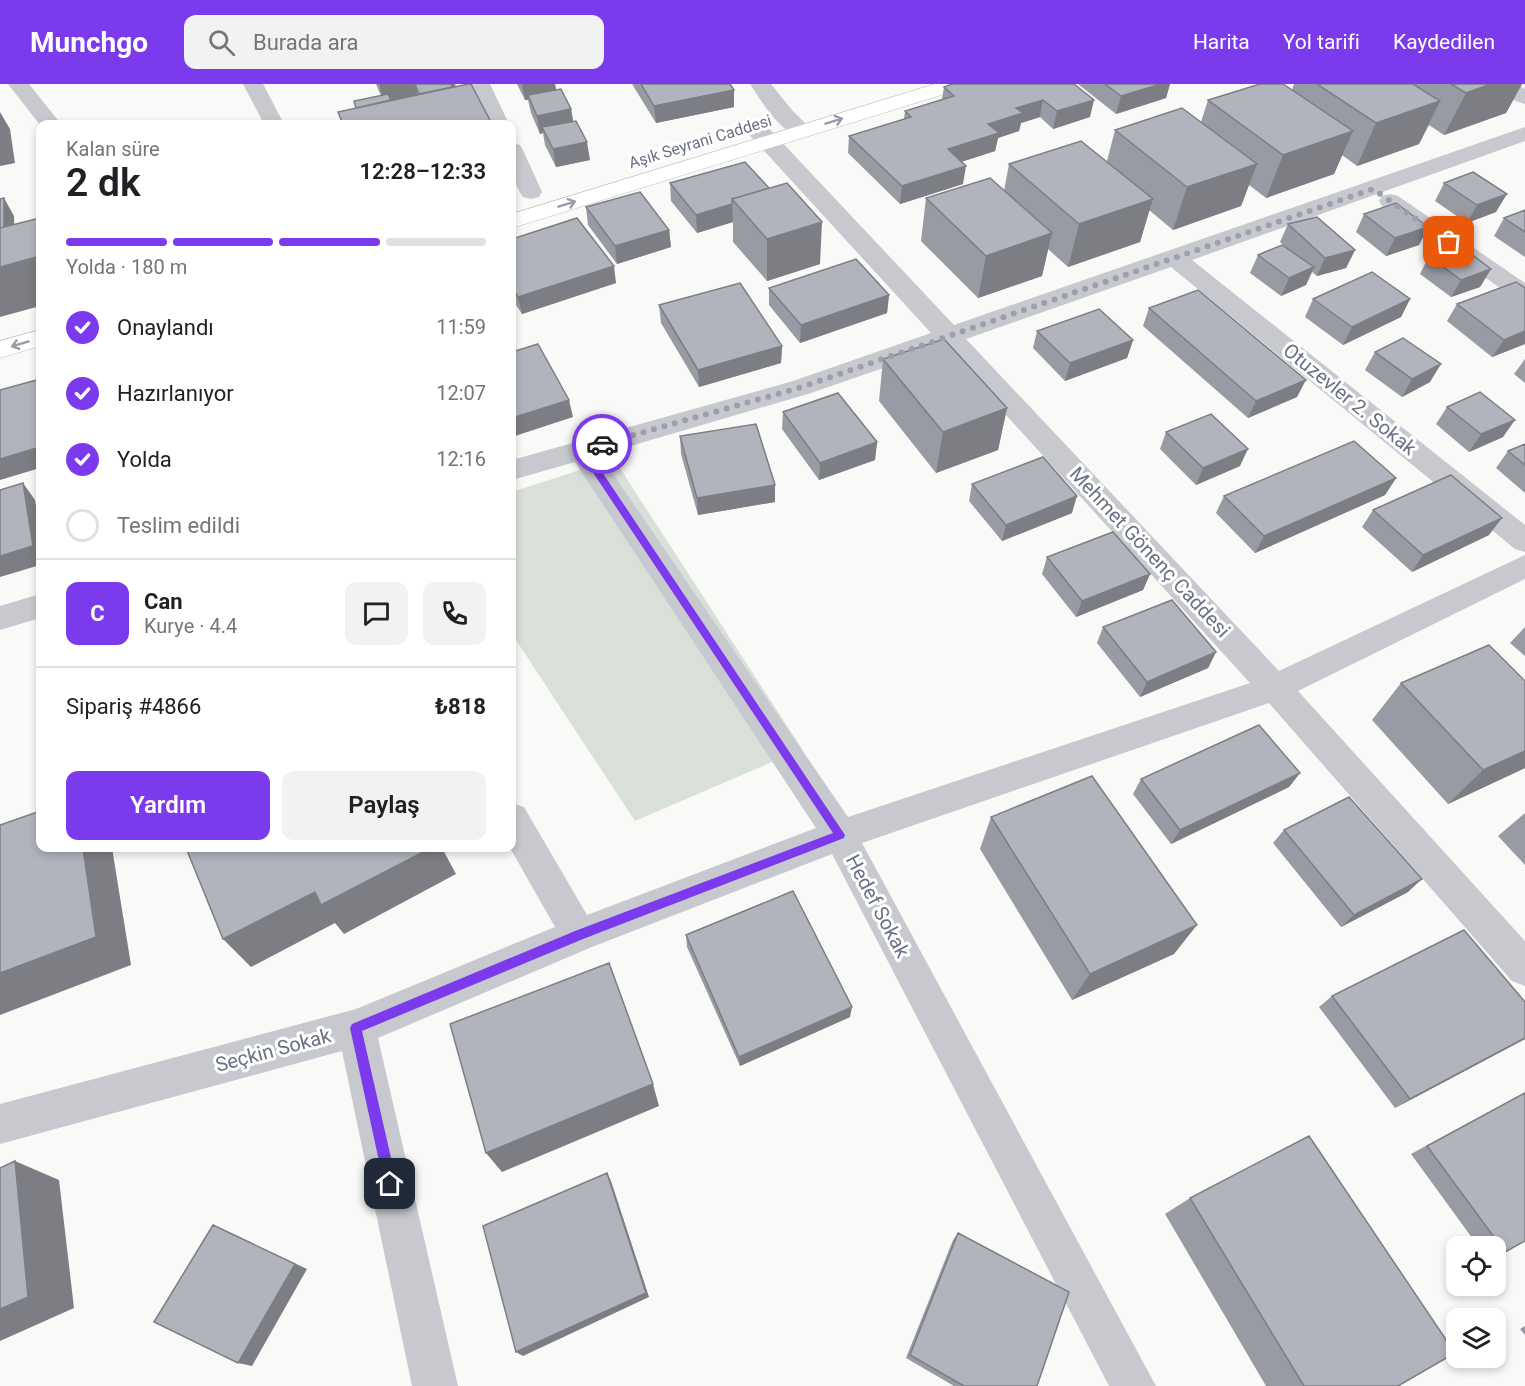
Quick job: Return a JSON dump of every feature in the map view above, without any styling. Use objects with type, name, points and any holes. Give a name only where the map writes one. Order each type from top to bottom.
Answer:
[{"type":"main road","name":"Aşık Seyrani Caddesi","points":[[731,131],[761,133],[801,110],[888,84]]},
{"type":"main road","points":[[516,220],[761,133],[802,131],[957,84]]},
{"type":"main road","points":[[521,195],[553,185]]},
{"type":"main road","points":[[0,350],[36,339]]},
{"type":"main road","points":[[0,371],[36,361]]},
{"type":"street","points":[[18,84],[48,120]]},
{"type":"street","points":[[253,84],[272,120]]},
{"type":"street","points":[[480,84],[497,120]]},
{"type":"street","points":[[760,84],[801,110],[802,131]]},
{"type":"street","points":[[1502,84],[1525,98]]},
{"type":"street","name":"Mehmet Gönenç Caddesi","points":[[761,133],[1275,688],[1525,968]]},
{"type":"street","points":[[516,469],[802,387],[1525,134]]},
{"type":"street","points":[[516,170],[521,195]]},
{"type":"street","points":[[1373,189],[1525,294]]},
{"type":"street","name":"Otuzevler 2. Sokak","points":[[1174,258],[1525,541]]},
{"type":"street","name":"Hedef Sokak","points":[[582,450],[840,835],[1132,1386]]},
{"type":"street","name":"Seçkin Sokak","points":[[0,1124],[356,1028],[579,935],[840,835],[1275,688],[1525,566]]},
{"type":"street","points":[[0,618],[36,607]]},
{"type":"street","points":[[516,825],[579,935]]},
{"type":"street","points":[[356,1028],[435,1386]]},
{"type":"shaded area","points":[[614,459],[802,749],[635,821],[516,640],[516,491]]},
{"type":"building","points":[[415,84],[451,84],[452,87],[419,94]]},
{"type":"building","points":[[471,84],[490,120],[341,120],[338,112]]},
{"type":"building","points":[[641,84],[730,84],[734,90],[654,106]]},
{"type":"building","points":[[952,84],[1074,84],[1094,100],[1057,111],[1043,100],[1016,108],[1023,113],[988,124],[999,133],[948,149],[966,166],[902,186],[849,136],[911,117],[905,111],[954,96],[944,87]]},
{"type":"building","points":[[1105,84],[1161,84],[1121,96]]},
{"type":"building","points":[[1260,84],[1283,84],[1353,131],[1283,155],[1208,100]]},
{"type":"building","points":[[1317,84],[1413,84],[1440,101],[1376,123]]},
{"type":"building","points":[[1451,84],[1491,84],[1466,93]]},
{"type":"building","points":[[561,89],[571,109],[537,116],[528,95]]},
{"type":"building","points":[[388,94],[391,100],[356,108],[354,101]]},
{"type":"building","points":[[1182,108],[1257,164],[1187,187],[1115,130]]},
{"type":"building","points":[[576,121],[587,142],[553,149],[542,127]]},
{"type":"building","points":[[1081,141],[1153,199],[1079,224],[1009,164]]},
{"type":"building","points":[[745,162],[769,188],[732,199],[732,204],[696,215],[670,183]]},
{"type":"building","points":[[1473,172],[1507,194],[1477,205],[1444,183]]},
{"type":"building","points":[[990,178],[1052,233],[986,256],[926,198]]},
{"type":"building","points":[[787,183],[822,222],[767,239],[732,199]]},
{"type":"building","points":[[640,192],[669,230],[615,246],[586,207]]},
{"type":"building","points":[[4,198],[4,227],[0,228],[0,199]]},
{"type":"building","points":[[1396,203],[1428,227],[1395,238],[1364,214]]},
{"type":"building","points":[[1525,210],[1525,232],[1504,218]]},
{"type":"building","points":[[1317,217],[1355,250],[1325,258],[1288,224]]},
{"type":"building","points":[[577,218],[614,266],[518,297],[516,294],[516,238]]},
{"type":"building","points":[[36,219],[36,257],[0,267],[0,228]]},
{"type":"building","points":[[1282,245],[1314,267],[1289,278],[1258,255]]},
{"type":"building","points":[[1459,245],[1491,269],[1461,280],[1429,256]]},
{"type":"building","points":[[856,259],[889,295],[801,325],[769,288]]},
{"type":"building","points":[[1372,272],[1410,299],[1352,327],[1313,299]]},
{"type":"building","points":[[1516,282],[1525,288],[1525,331],[1504,340],[1457,304]]},
{"type":"building","points":[[740,283],[782,346],[698,370],[659,305]]},
{"type":"building","points":[[1198,290],[1306,380],[1256,401],[1149,308]]},
{"type":"building","points":[[1099,309],[1133,340],[1070,363],[1037,331]]},
{"type":"building","points":[[1403,338],[1441,364],[1412,379],[1375,352]]},
{"type":"building","points":[[944,339],[1007,408],[943,432],[883,359]]},
{"type":"building","points":[[538,344],[569,400],[516,417],[516,351]]},
{"type":"building","points":[[36,380],[36,448],[0,459],[0,390]]},
{"type":"building","points":[[1480,392],[1515,420],[1481,434],[1447,407]]},
{"type":"building","points":[[838,393],[877,442],[820,463],[783,412]]},
{"type":"building","points":[[1211,414],[1248,449],[1203,468],[1166,432]]},
{"type":"building","points":[[756,424],[775,485],[697,498],[680,436]]},
{"type":"building","points":[[1354,441],[1396,478],[1264,536],[1224,496]]},
{"type":"building","points":[[1525,444],[1525,465],[1508,451]]},
{"type":"building","points":[[1043,457],[1077,496],[1006,525],[972,484]]},
{"type":"building","points":[[1451,475],[1502,518],[1423,555],[1373,510]]},
{"type":"building","points":[[23,483],[33,546],[0,556],[0,490]]},
{"type":"building","points":[[1113,532],[1150,574],[1082,601],[1047,557]]},
{"type":"building","points":[[1172,600],[1216,652],[1147,682],[1103,627]]},
{"type":"building","points":[[1489,645],[1525,681],[1525,751],[1483,770],[1401,683]]},
{"type":"building","points":[[1259,725],[1300,773],[1180,830],[1141,779]]},
{"type":"building","points":[[1092,776],[1197,925],[1090,974],[991,817]]},
{"type":"building","points":[[1349,797],[1422,879],[1354,915],[1284,830]]},
{"type":"building","points":[[36,812],[36,852],[84,852],[96,937],[0,973],[0,825]]},
{"type":"building","points":[[188,852],[423,852],[321,905],[315,892],[223,939]]},
{"type":"building","points":[[793,891],[852,1007],[739,1057],[686,935]]},
{"type":"building","points":[[1464,930],[1525,1002],[1525,1038],[1410,1099],[1332,996]]},
{"type":"building","points":[[609,963],[653,1084],[486,1153],[450,1024]]},
{"type":"building","points":[[1525,1093],[1525,1241],[1506,1251],[1506,1236],[1493,1236],[1427,1146]]},
{"type":"building","points":[[1309,1136],[1446,1340],[1446,1358],[1398,1386],[1304,1386],[1190,1198]]},
{"type":"building","points":[[15,1161],[28,1297],[0,1309],[0,1168]]},
{"type":"building","points":[[607,1173],[646,1293],[516,1352],[483,1226]]},
{"type":"building","points":[[213,1225],[295,1264],[238,1363],[154,1322]]},
{"type":"building","points":[[958,1233],[1069,1292],[1037,1386],[964,1386],[910,1355]]},
{"type":"way so far","points":[[602,444],[802,387],[1373,189],[1449,242]]},
{"type":"route","points":[[390,1184],[356,1028],[579,935],[840,835],[582,450],[602,444]]}]
